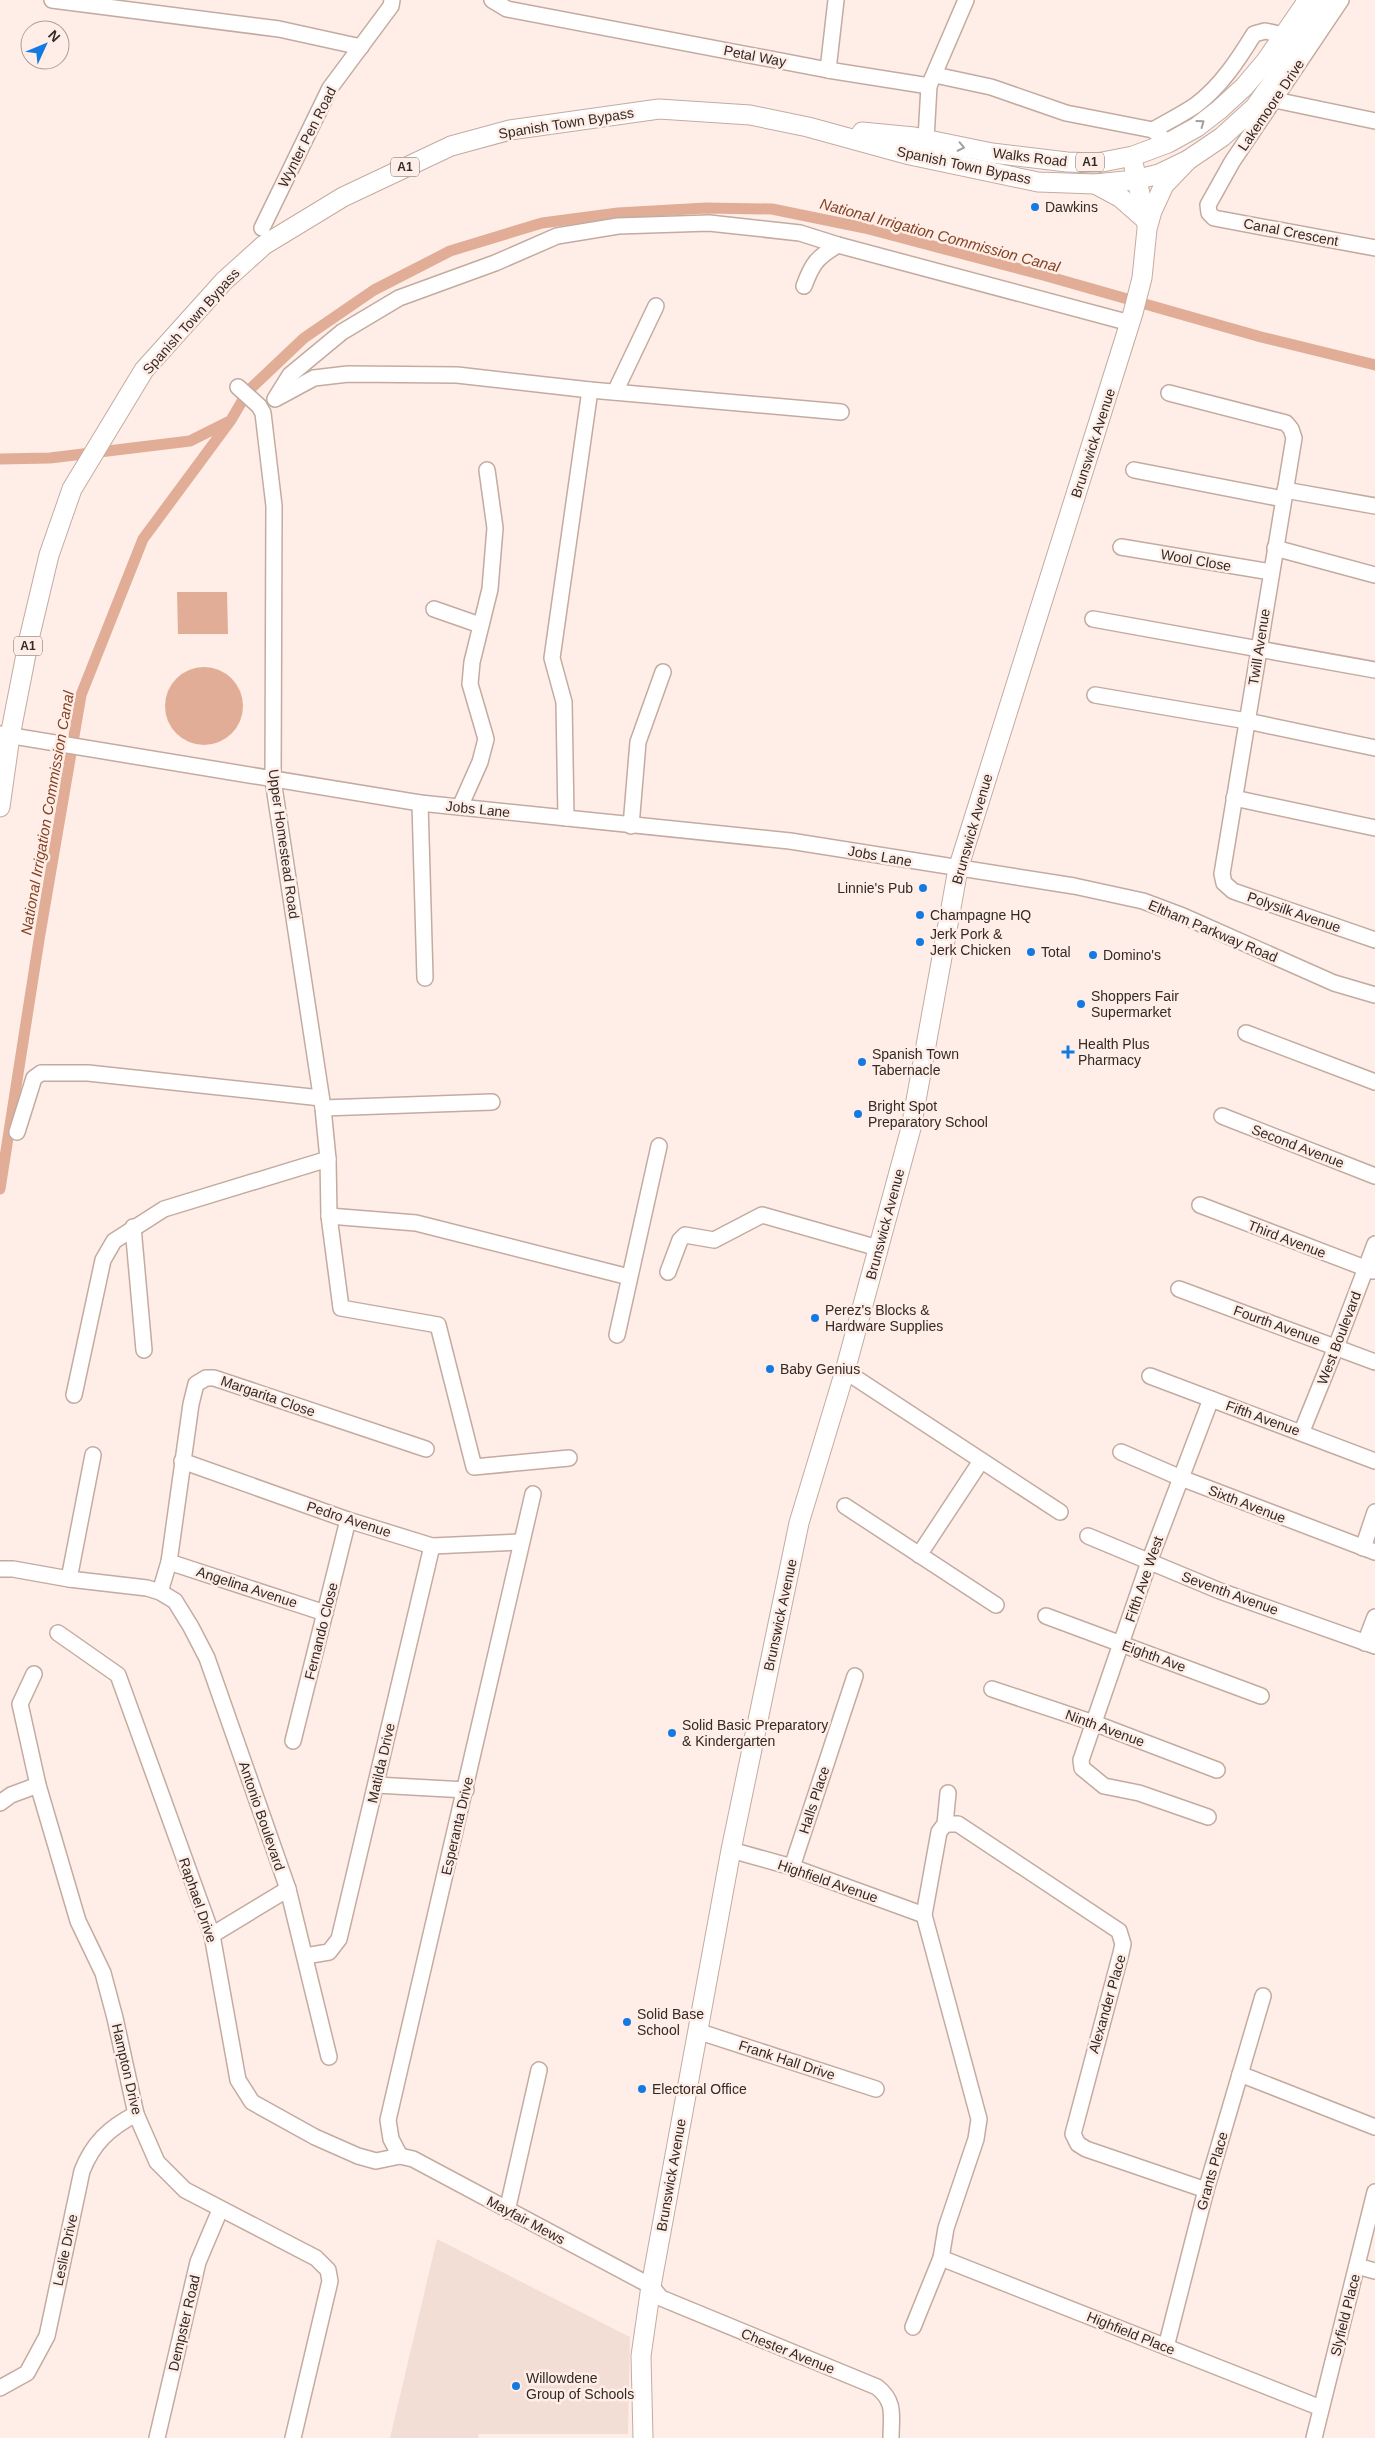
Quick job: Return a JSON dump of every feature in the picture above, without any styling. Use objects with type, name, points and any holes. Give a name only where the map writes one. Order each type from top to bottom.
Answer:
[{"type":"main road","name":"Walks Road","points":[[808,127],[926,139],[992,153],[1067,162],[1097,162],[1133,156],[1168,143],[1197,127],[1244,87],[1308,0]]},
{"type":"main road","name":"A1","points":[[1136,180],[1159,174],[1188,160],[1222,137],[1255,106],[1328,0]]},
{"type":"main road","name":"Spanish Town Bypass","points":[[0,807],[5,735],[49,555],[72,489],[144,370],[224,281],[264,245],[343,197],[451,146],[510,130],[659,109],[750,115],[808,127],[910,155],[1038,182],[1095,184],[1136,180]]},
{"type":"main road","name":"Brunswick Avenue","points":[[643,2438],[641,2356],[651,2286],[731,1850],[799,1523],[845,1371],[911,1128],[958,869],[1132,318],[1142,278],[1146,224],[1136,180],[1133,156]]},
{"type":"main road","name":"Brunswick Avenue","points":[[1146,224],[1164,185],[1188,160]]},
{"type":"main road","points":[[1095,184],[1121,198],[1146,224]]},
{"type":"street","points":[[52,0],[279,29],[362,47]]},
{"type":"street","name":"Wynter Pen Road","points":[[262,228],[330,88],[391,6],[392,0]]},
{"type":"street","name":"Petal Way","points":[[492,0],[507,10],[828,70],[991,87],[1066,113],[1153,130]]},
{"type":"street","points":[[828,70],[836,0]]},
{"type":"street","points":[[926,139],[932,81],[966,0]]},
{"type":"street","name":"Lakemoore Drive","points":[[1209,213],[1208,204],[1232,162],[1341,0]]},
{"type":"street","points":[[1168,143],[1153,130],[1196,104],[1215,87],[1234,67],[1254,34],[1265,31],[1284,35]]},
{"type":"street","points":[[1275,100],[1375,121]]},
{"type":"street","name":"Canal Crescent","points":[[1209,213],[1214,218],[1375,248]]},
{"type":"street","points":[[275,399],[290,375],[342,332],[399,298],[495,263],[557,236],[618,226],[709,223],[800,233],[838,245],[1132,318]]},
{"type":"street","points":[[804,286],[811,266],[822,254],[838,245]]},
{"type":"street","points":[[615,392],[656,306]]},
{"type":"street","points":[[238,387],[261,409],[275,399],[314,378],[348,374],[457,375],[590,390],[841,412]]},
{"type":"street","points":[[566,818],[564,702],[552,658],[590,390]]},
{"type":"street","name":"Twill Avenue","points":[[1169,392],[1286,423],[1291,429],[1294,438],[1222,874]]},
{"type":"street","name":"Upper Homestead Road","points":[[261,409],[274,506],[273,780],[322,1103],[328,1159],[329,1216],[341,1308],[438,1325],[474,1467],[569,1458]]},
{"type":"street","points":[[460,807],[480,762],[486,739],[470,684],[472,662],[490,589],[495,528],[487,470]]},
{"type":"street","points":[[1134,470],[1284,494],[1375,506]]},
{"type":"street","name":"Wool Close","points":[[1121,547],[1271,572]]},
{"type":"street","points":[[1275,548],[1375,575]]},
{"type":"street","points":[[434,609],[480,625]]},
{"type":"street","points":[[1092,619],[1375,670]]},
{"type":"street","points":[[631,826],[638,742],[663,672]]},
{"type":"street","points":[[1095,695],[1247,721],[1375,748]]},
{"type":"street","name":"Jobs Lane","points":[[5,735],[420,804],[790,842],[958,869]]},
{"type":"street","points":[[1234,798],[1375,828]]},
{"type":"street","points":[[420,804],[425,978]]},
{"type":"street","name":"Eltham Parkway Road","points":[[958,869],[1074,886],[1143,901],[1184,916],[1334,983],[1375,996]]},
{"type":"street","name":"Polysilk Avenue","points":[[1222,874],[1224,883],[1232,891],[1375,940]]},
{"type":"street","points":[[1246,1033],[1375,1082]]},
{"type":"street","points":[[17,1132],[34,1078],[42,1073],[88,1073],[322,1103],[492,1102]]},
{"type":"street","name":"Second Avenue","points":[[1222,1116],[1375,1176]]},
{"type":"street","points":[[616,1335],[659,1146]]},
{"type":"street","points":[[74,1395],[103,1260],[114,1241],[133,1227],[164,1209],[328,1159]]},
{"type":"street","name":"Third Avenue","points":[[1200,1205],[1370,1270]]},
{"type":"street","points":[[668,1272],[680,1240],[685,1235],[714,1240],[762,1215],[878,1248]]},
{"type":"street","points":[[329,1216],[416,1223],[630,1277]]},
{"type":"street","points":[[133,1227],[144,1350]]},
{"type":"street","name":"West Boulevard","points":[[1302,1432],[1336,1347],[1370,1270],[1375,1244]]},
{"type":"street","name":"Fourth Avenue","points":[[1179,1289],[1375,1362]]},
{"type":"street","points":[[845,1371],[1060,1512]]},
{"type":"street","name":"Fifth Avenue","points":[[1150,1376],[1375,1461]]},
{"type":"street","name":"Margarita Close","points":[[160,1592],[169,1562],[182,1461],[196,1384],[206,1378],[214,1378],[426,1449]]},
{"type":"street","name":"Fifth Ave West","points":[[1208,1817],[1139,1793],[1104,1786],[1082,1768],[1081,1760],[1149,1562],[1211,1399]]},
{"type":"street","name":"Sixth Avenue","points":[[1121,1452],[1180,1478],[1369,1550]]},
{"type":"street","points":[[69,1579],[93,1455]]},
{"type":"street","name":"Pedro Avenue","points":[[182,1461],[348,1520],[432,1546],[522,1542]]},
{"type":"street","points":[[919,1555],[981,1461]]},
{"type":"street","name":"Esperanta Drive","points":[[400,2156],[390,2140],[388,2120],[466,1790],[532,1494]]},
{"type":"street","points":[[845,1506],[996,1605]]},
{"type":"street","points":[[1369,1550],[1375,1512]]},
{"type":"street","name":"Fernando Close","points":[[294,1741],[348,1520]]},
{"type":"street","name":"Seventh Avenue","points":[[1088,1536],[1220,1591],[1370,1644]]},
{"type":"street","name":"Matilda Drive","points":[[305,1956],[329,1952],[338,1939],[432,1546]]},
{"type":"street","name":"Angelina Avenue","points":[[169,1562],[325,1612]]},
{"type":"street","points":[[4,1567],[69,1579],[147,1588],[160,1592]]},
{"type":"street","name":"Antonio Boulevard","points":[[160,1592],[175,1601],[192,1627],[207,1658],[288,1889],[329,2056]]},
{"type":"street","name":"Eighth Ave","points":[[1046,1616],[1261,1696]]},
{"type":"street","points":[[1370,1644],[1375,1617]]},
{"type":"street","name":"Raphael Drive","points":[[58,1633],[118,1675],[212,1935],[238,2080],[252,2102],[315,2137],[358,2156],[376,2161],[400,2156]]},
{"type":"street","name":"Hampton Drive","points":[[34,1674],[20,1704],[38,1785],[78,1921],[103,1973],[136,2114],[157,2162],[185,2190],[220,2210],[279,2237],[316,2258],[328,2270],[330,2282],[326,2308],[293,2438]]},
{"type":"street","name":"Halls Place","points":[[792,1867],[855,1676]]},
{"type":"street","name":"Ninth Avenue","points":[[992,1689],[1094,1723],[1217,1770]]},
{"type":"street","points":[[0,1803],[11,1795],[38,1785]]},
{"type":"street","points":[[376,1785],[466,1790]]},
{"type":"street","points":[[912,2327],[941,2258],[946,2228],[976,2139],[979,2119],[924,1915],[940,1832],[945,1824],[948,1793]]},
{"type":"street","name":"Alexander Place","points":[[945,1824],[958,1824],[1119,1931],[1123,1944],[1121,1953],[1073,2134],[1078,2144],[1086,2149],[1206,2190]]},
{"type":"street","name":"Highfield Avenue","points":[[731,1850],[792,1867],[924,1915]]},
{"type":"street","points":[[212,1935],[288,1889]]},
{"type":"street","name":"Grants Place","points":[[1166,2347],[1206,2190],[1264,1996]]},
{"type":"street","name":"Frank Hall Drive","points":[[697,2031],[876,2089]]},
{"type":"street","points":[[507,2211],[539,2070]]},
{"type":"street","points":[[1240,2074],[1375,2127]]},
{"type":"street","name":"Leslie Drive","points":[[0,2388],[27,2373],[47,2336],[82,2172],[88,2156],[106,2132],[136,2114]]},
{"type":"street","name":"Mayfair Mews","points":[[400,2156],[413,2160],[651,2286]]},
{"type":"street","name":"Slyfield Place","points":[[1314,2438],[1375,2192]]},
{"type":"street","name":"Dempster Road","points":[[157,2438],[198,2262],[220,2210]]},
{"type":"street","name":"Highfield Place","points":[[941,2258],[1321,2408]]},
{"type":"street","points":[[1357,2266],[1375,2270]]},
{"type":"street","name":"Chester Avenue","points":[[651,2286],[661,2298],[877,2387],[887,2395],[892,2406],[891,2438]]},
{"type":"shaded area","points":[[177,592],[227,592],[228,634],[178,634]]},
{"type":"shaded area","points":[[204,667],[219,670],[232,678],[240,691],[243,706],[240,721],[232,734],[219,742],[204,745],[189,742],[176,734],[168,721],[165,706],[168,691],[176,678],[189,670]]},
{"type":"shaded area","name":"Willowdene Group of Schools","points":[[437,2239],[630,2337],[628,2434],[479,2434],[478,2438],[390,2438]]},
{"type":"waterway","name":"National Irrigation Commission Canal","points":[[0,1189],[39,940],[81,695],[143,539],[231,420],[248,391],[304,338],[374,290],[450,251],[542,223],[618,213],[706,208],[772,209],[865,228],[1043,275],[1261,337],[1375,365]]},
{"type":"waterway","points":[[0,459],[50,458],[190,441],[228,422]]},
{"type":"place","name":"Dawkins","points":[[1035,207]]},
{"type":"place","name":"Linnie's Pub","points":[[923,888]]},
{"type":"place","name":"Champagne HQ","points":[[920,915]]},
{"type":"place","name":"Jerk Pork & Jerk Chicken","points":[[920,942]]},
{"type":"place","name":"Total","points":[[1031,952]]},
{"type":"place","name":"Domino's","points":[[1093,955]]},
{"type":"place","name":"Shoppers Fair Supermarket","points":[[1081,1004]]},
{"type":"place","name":"Health Plus Pharmacy","points":[[1068,1052]]},
{"type":"place","name":"Spanish Town Tabernacle","points":[[862,1062]]},
{"type":"place","name":"Bright Spot Preparatory School","points":[[858,1114]]},
{"type":"place","name":"Perez's Blocks & Hardware Supplies","points":[[815,1318]]},
{"type":"place","name":"Baby Genius","points":[[770,1369]]},
{"type":"place","name":"Solid Basic Preparatory & Kindergarten","points":[[672,1733]]},
{"type":"place","name":"Solid Base School","points":[[627,2022]]},
{"type":"place","name":"Electoral Office","points":[[642,2089]]},
{"type":"place","name":"Willowdene Group of Schools","points":[[516,2386]]}]
